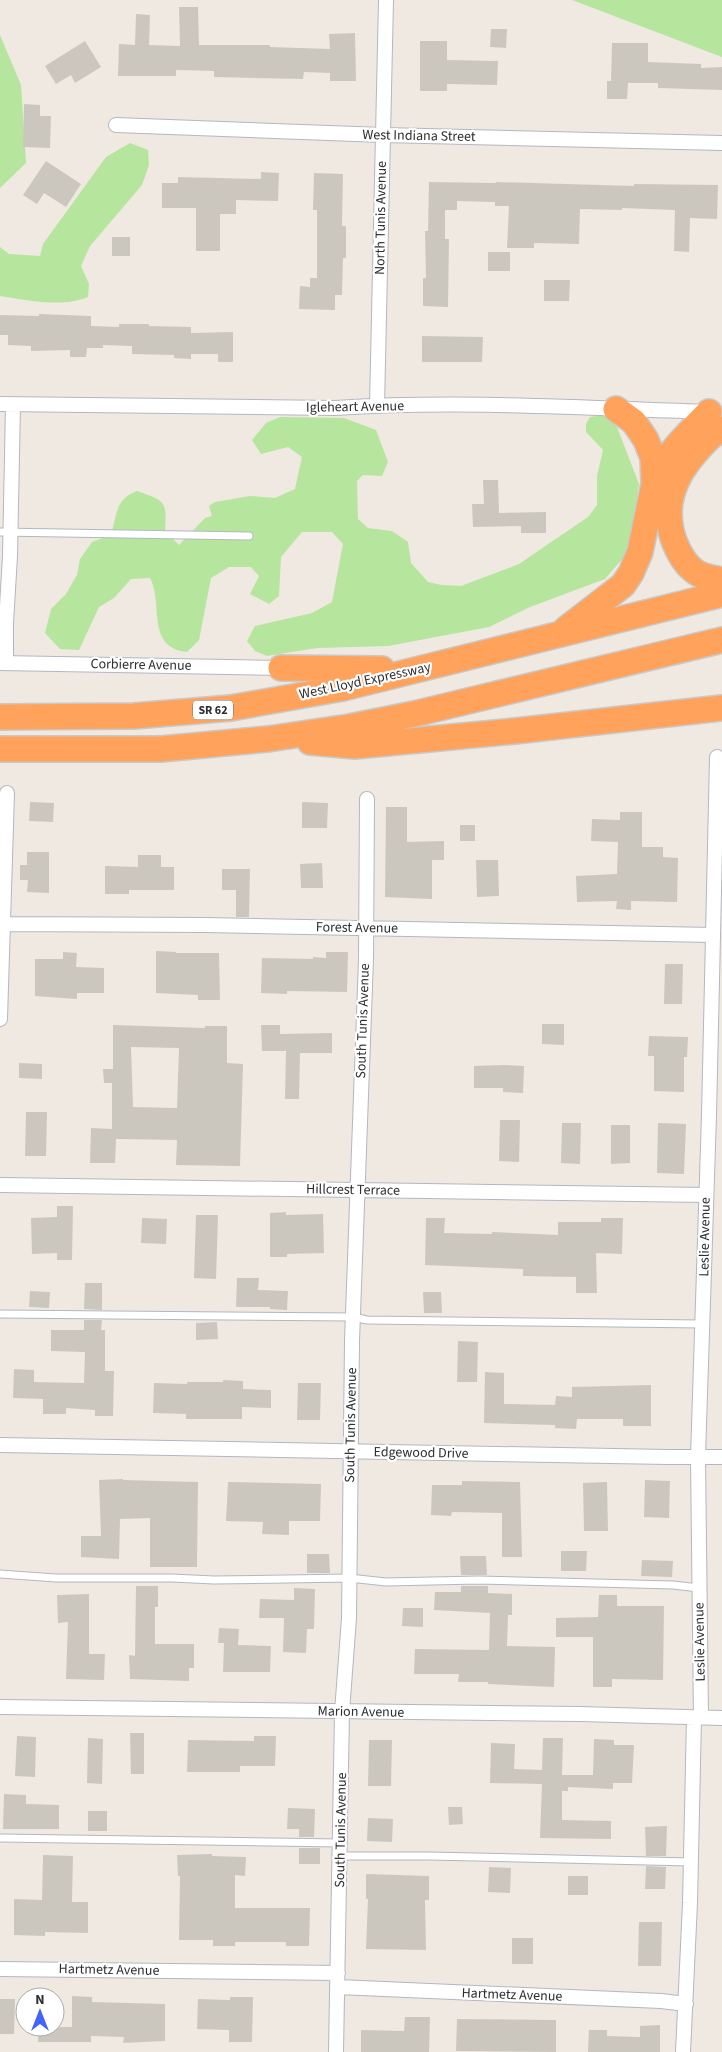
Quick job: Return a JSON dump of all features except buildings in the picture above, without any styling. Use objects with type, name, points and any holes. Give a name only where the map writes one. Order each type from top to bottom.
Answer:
[{"type":"highway","points":[[560,634],[622,585],[631,573],[640,552],[654,484],[653,458],[646,440],[634,422],[616,409]]},
{"type":"highway","points":[[654,484],[666,459],[674,448],[716,421]]},
{"type":"highway","points":[[716,421],[713,433],[685,464],[678,475],[672,490],[668,520],[676,548],[683,559],[693,570],[704,576],[722,580]]},
{"type":"highway","name":"West Lloyd Expressway","points":[[0,717],[134,716],[211,710],[343,688],[722,594]]},
{"type":"highway","points":[[0,749],[161,748],[268,739],[349,727],[414,714],[722,640]]},
{"type":"highway","points":[[281,668],[422,669]]},
{"type":"highway","points":[[268,739],[355,746],[722,708]]},
{"type":"street","name":"North Tunis Avenue","points":[[377,406],[386,0]]},
{"type":"street","name":"West Indiana Street","points":[[116,125],[383,136],[722,143]]},
{"type":"street","name":"Igleheart Avenue","points":[[6,405],[94,404],[335,408],[377,406],[616,409],[716,421]]},
{"type":"street","points":[[3,663],[6,623],[6,405]]},
{"type":"street","name":"Corbierre Avenue","points":[[3,663],[281,668]]},
{"type":"street","name":"Leslie Avenue","points":[[683,2052],[697,1717],[699,1588],[698,1457],[706,1195],[716,1115],[713,935],[717,758]]},
{"type":"street","points":[[0,1020],[1,924],[7,793]]},
{"type":"street","name":"South Tunis Avenue","points":[[336,2052],[342,1712],[349,1618],[353,1317],[366,960],[367,799]]},
{"type":"street","name":"Forest Avenue","points":[[1,924],[365,928],[713,935]]},
{"type":"street","name":"Hillcrest Terrace","points":[[0,1185],[706,1195]]},
{"type":"street","name":"Edgewood Drive","points":[[0,1445],[722,1457]]},
{"type":"street","name":"Marion Avenue","points":[[0,1707],[722,1718]]},
{"type":"street","name":"Hartmetz Avenue","points":[[0,1969],[338,1973]]},
{"type":"street","name":"Hartmetz Avenue","points":[[338,1988],[661,2000],[686,2004]]},
{"type":"lane","points":[[5,532],[249,536]]},
{"type":"lane","points":[[0,1314],[353,1317],[367,1320],[703,1324]]},
{"type":"lane","points":[[0,1574],[56,1578],[214,1580],[349,1578],[386,1582],[478,1580],[673,1585],[699,1588]]},
{"type":"lane","points":[[0,1838],[340,1849],[430,1856],[691,1862]]},
{"type":"green space","points":[[572,0],[722,0],[722,57]]},
{"type":"green space","points":[[0,35],[21,85],[26,163],[0,188]]},
{"type":"green space","points":[[130,143],[148,150],[149,165],[142,185],[90,246],[81,266],[89,284],[88,297],[56,303],[0,296],[0,247],[9,254],[40,256],[43,244],[106,157]]},
{"type":"green space","points":[[603,415],[617,427],[639,484],[629,551],[605,579],[530,607],[489,627],[388,646],[317,648],[267,656],[255,651],[247,641],[255,626],[312,613],[332,602],[343,544],[332,532],[302,532],[281,557],[279,596],[269,604],[250,594],[259,576],[251,567],[229,567],[211,578],[199,640],[187,652],[174,648],[165,642],[158,623],[154,588],[150,578],[131,579],[114,598],[99,607],[79,650],[60,649],[45,633],[51,609],[66,594],[77,575],[80,559],[92,542],[111,535],[118,508],[124,498],[130,494],[137,491],[153,497],[162,503],[165,513],[165,531],[179,545],[205,518],[212,516],[209,506],[215,502],[250,496],[275,498],[295,489],[302,457],[288,447],[261,454],[252,440],[266,423],[280,417],[344,418],[376,430],[388,462],[382,476],[363,475],[357,481],[358,519],[368,528],[392,531],[408,542],[411,563],[428,582],[461,586],[519,564],[588,517],[597,505],[597,476],[603,450],[586,432],[586,424],[590,417]]}]
